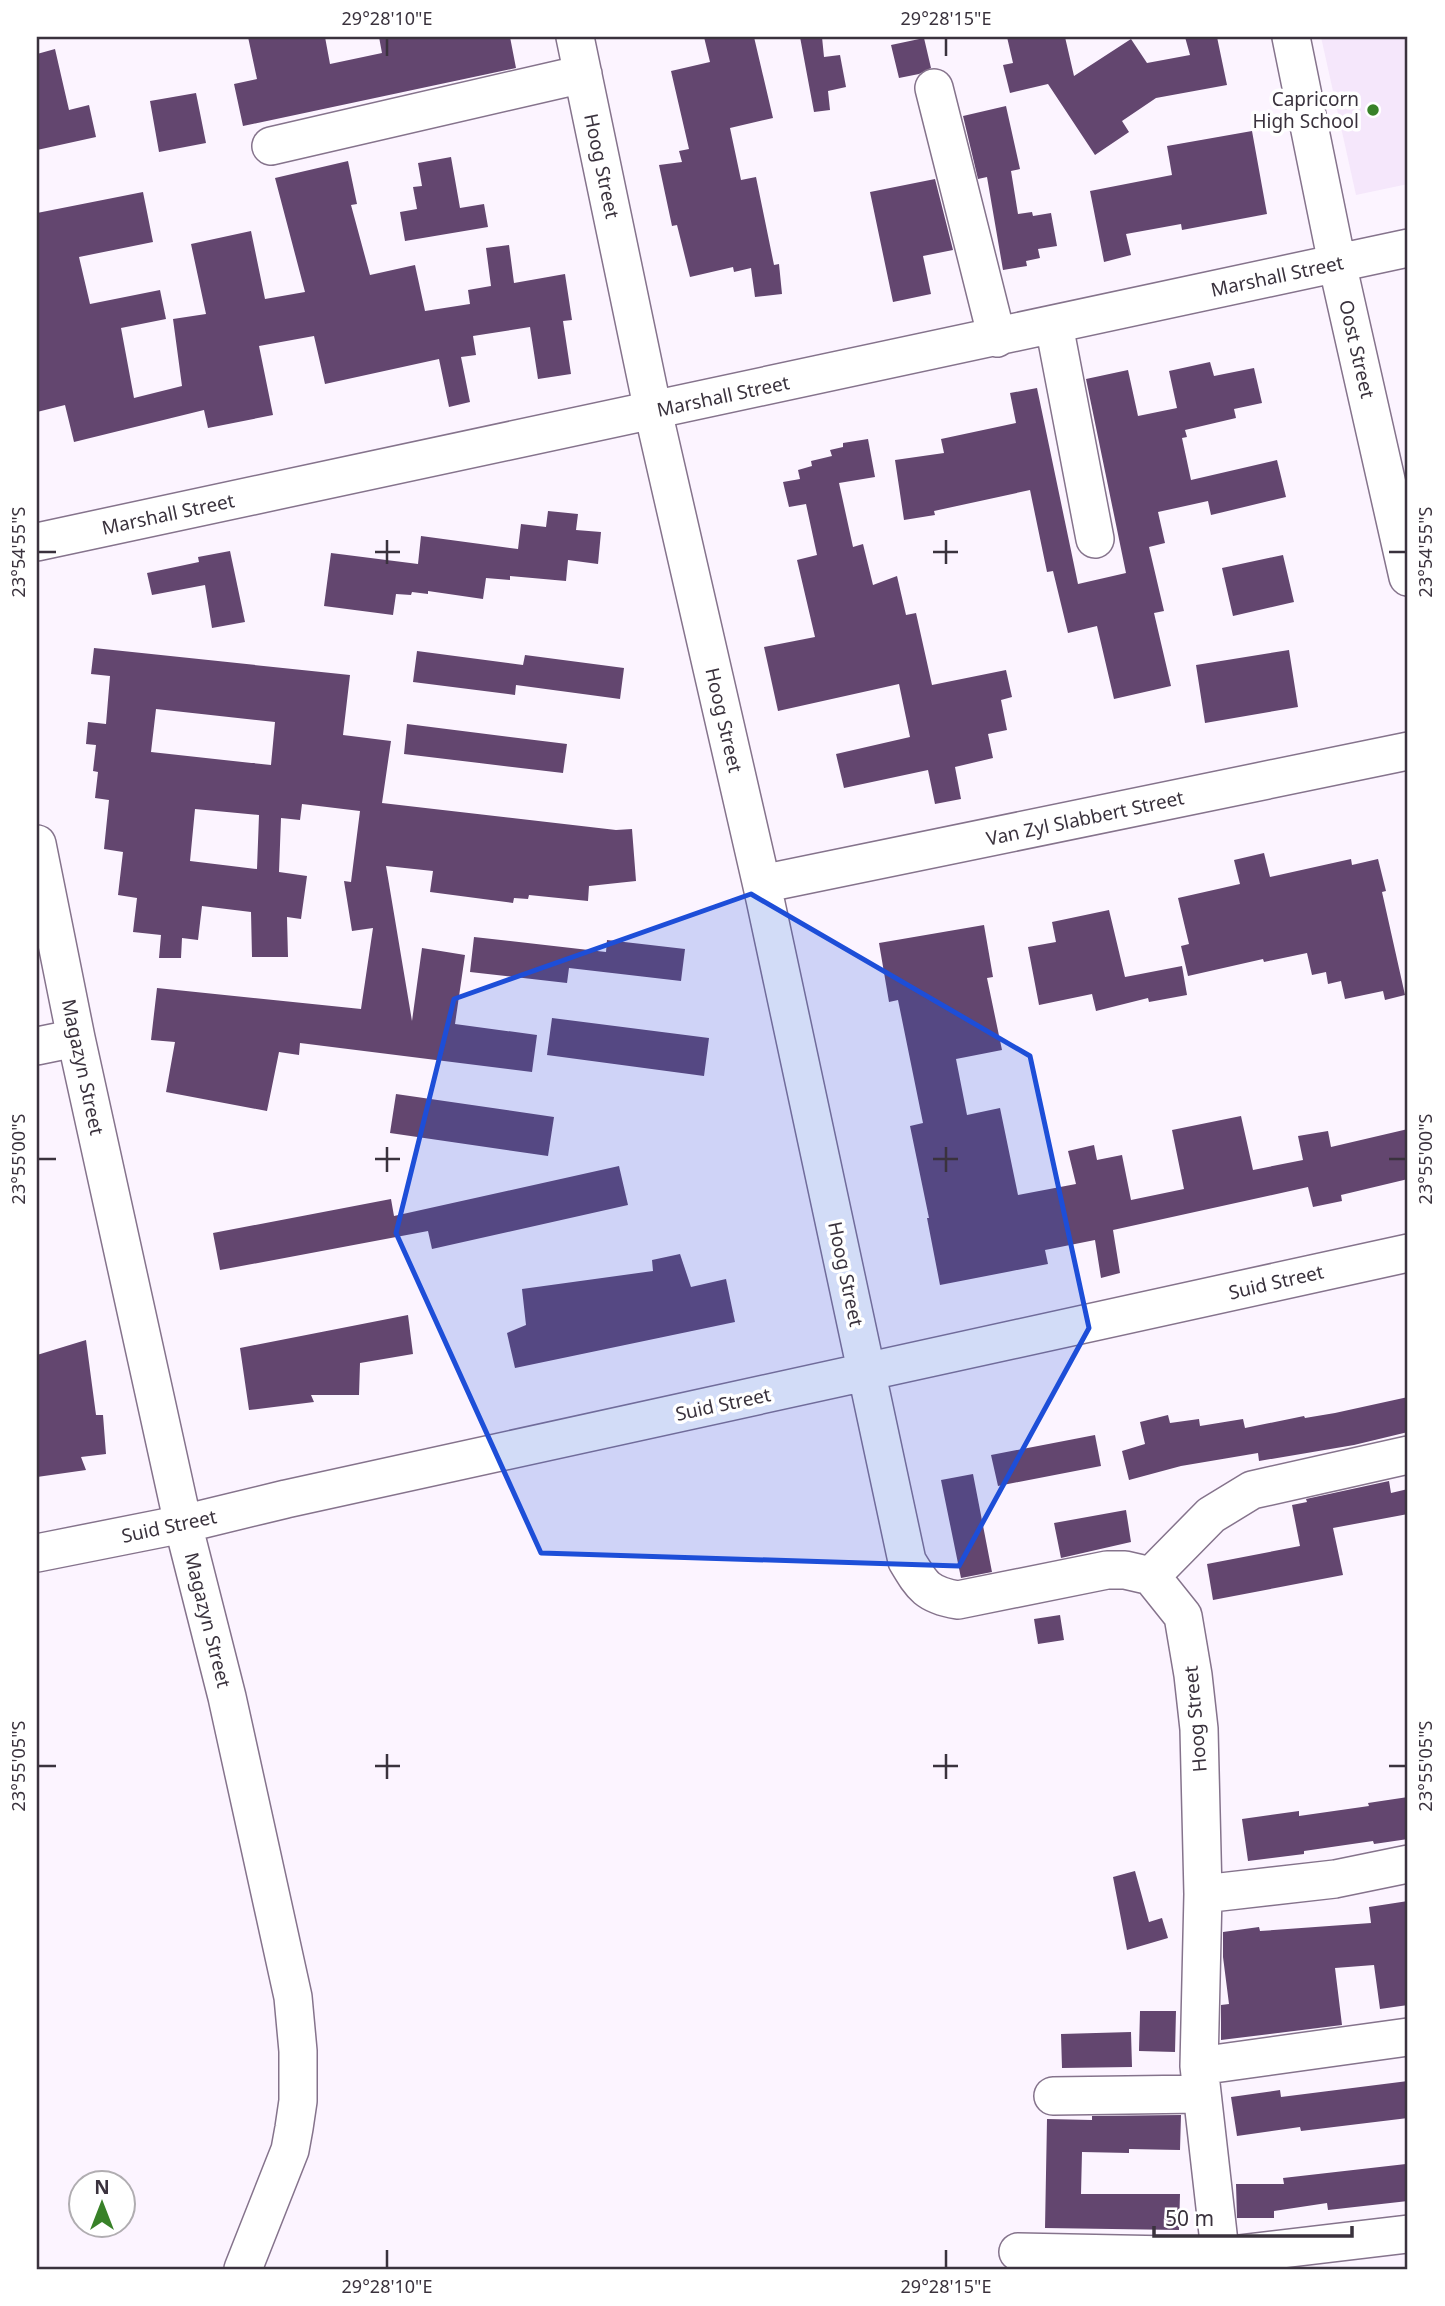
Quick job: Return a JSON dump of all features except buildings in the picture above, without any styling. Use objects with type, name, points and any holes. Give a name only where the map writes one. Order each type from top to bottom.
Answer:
[{"type":"street","name":"Hoog Street","points":[[575,37],[653,411],[762,884],[907,1561],[929,1591],[939,1597],[958,1600],[1107,1570],[1139,1572],[1151,1576],[1183,1616],[1199,1729],[1203,1894],[1200,2080],[1222,2262]]},
{"type":"street","name":"Oost Street","points":[[1291,37],[1337,263],[1408,577]]},
{"type":"street","points":[[271,146],[583,74]]},
{"type":"street","points":[[934,88],[997,338]]},
{"type":"street","name":"Marshall Street","points":[[37,542],[1408,248]]},
{"type":"street","points":[[1054,325],[1095,539]]},
{"type":"street","name":"Van Zyl Slabbert Street","points":[[762,884],[1408,751]]},
{"type":"street","name":"Magazyn Street","points":[[37,844],[76,1038],[183,1524],[227,1697],[293,1997],[298,2051],[298,2101],[290,2150],[243,2269]]},
{"type":"street","points":[[37,1046],[76,1038]]},
{"type":"street","name":"Suid Street","points":[[37,1553],[183,1524],[298,1496],[1408,1253]]},
{"type":"street","points":[[1151,1576],[1211,1515],[1252,1490],[1408,1455]]},
{"type":"street","points":[[1203,1894],[1335,1879],[1408,1864]]},
{"type":"street","points":[[1053,2096],[1200,2080],[1408,2037]]},
{"type":"street","points":[[1018,2252],[1222,2262],[1408,2234]]},
{"type":"highlighted area","points":[[751,894],[1030,1056],[1089,1328],[959,1566],[541,1553],[396,1233],[454,999]]},
{"type":"shaded area","name":"Capricorn High School","points":[[1321,37],[1408,37],[1408,184],[1356,195]]},
{"type":"place","name":"Capricorn High School","points":[[1373,110]]}]
